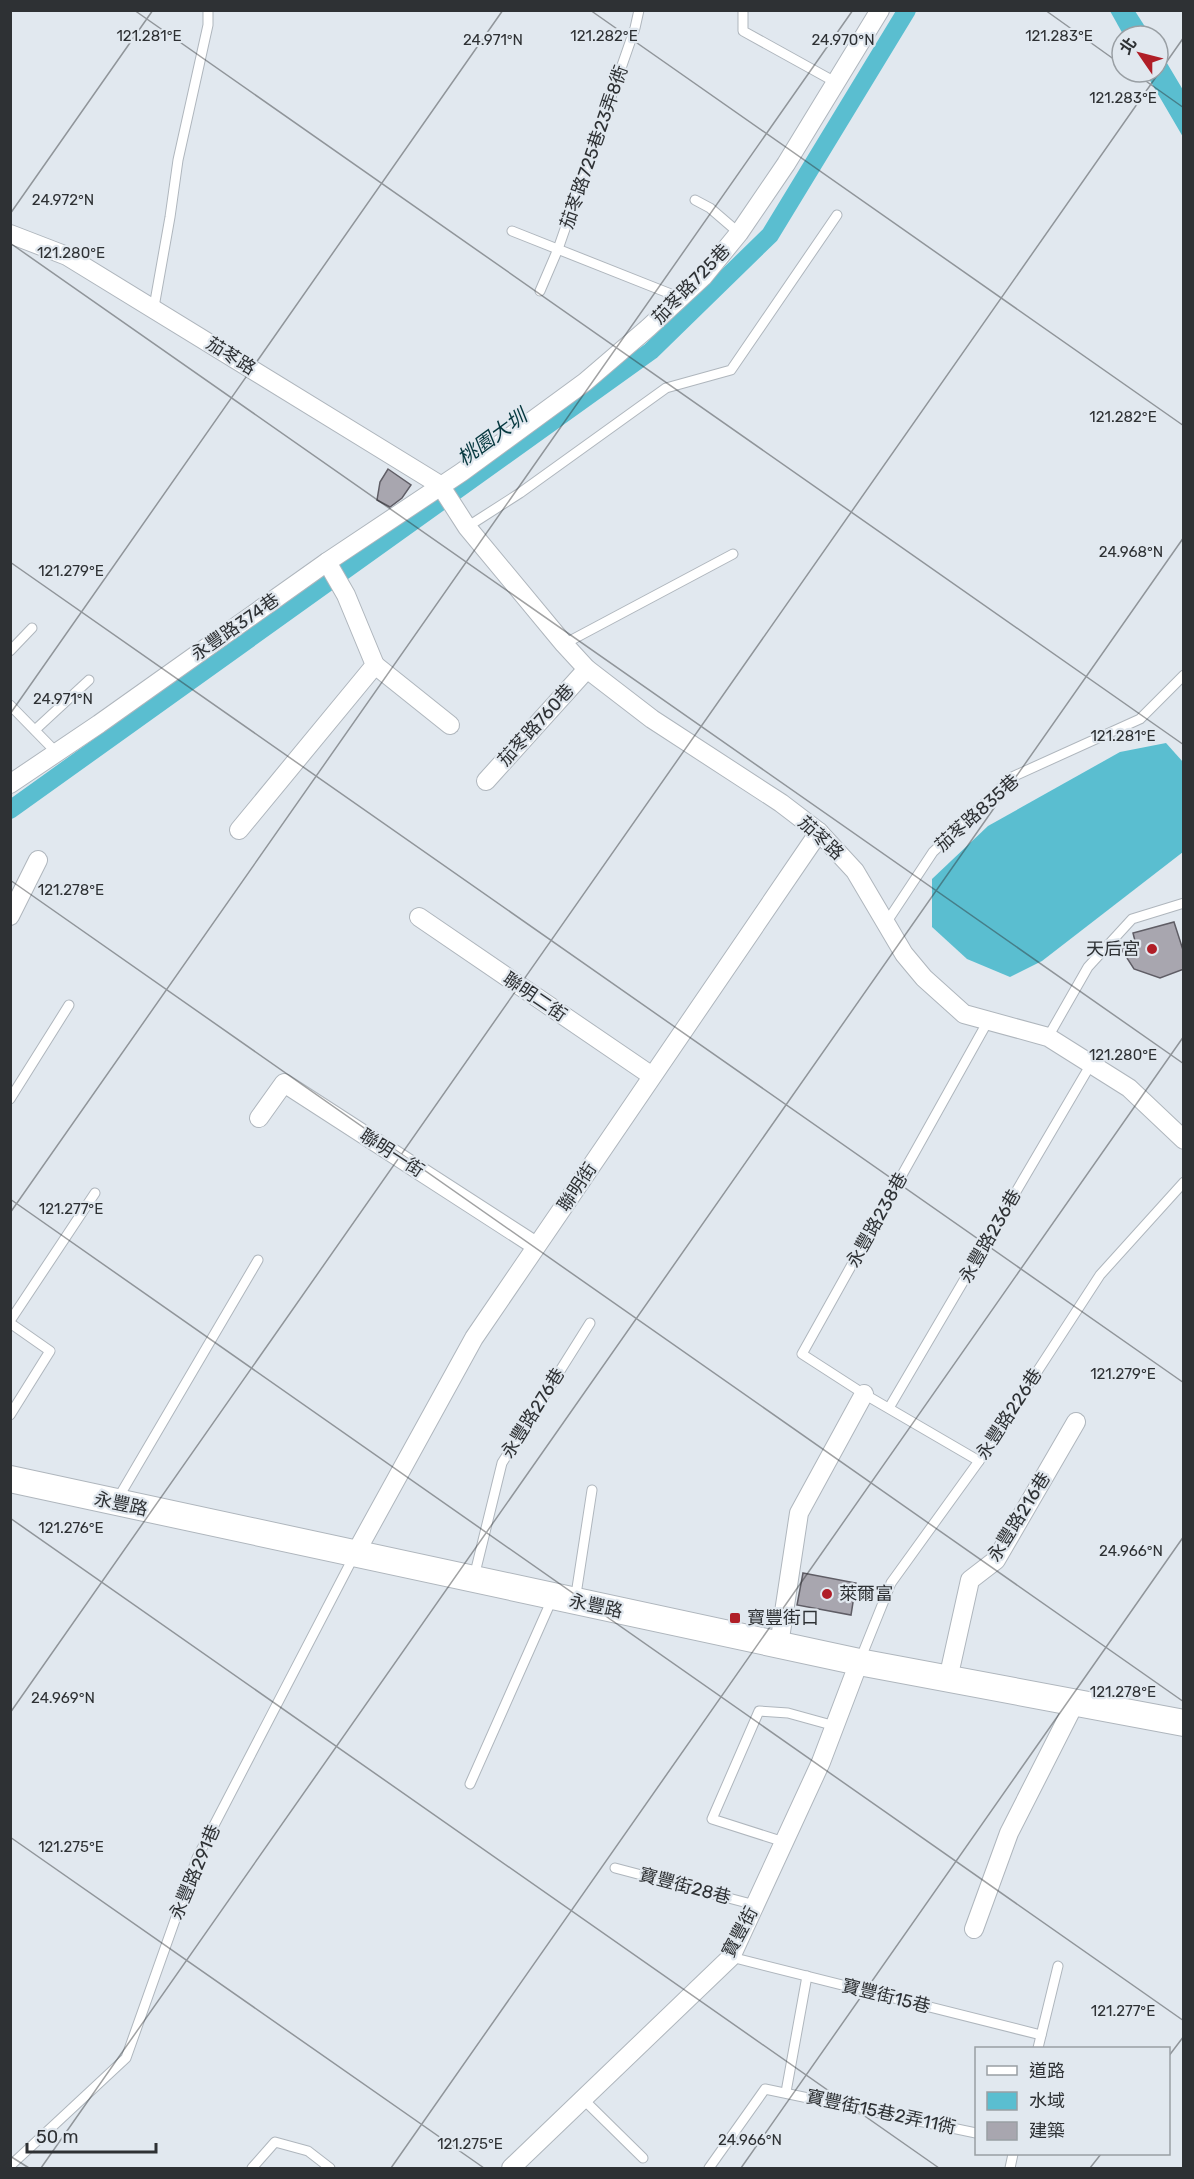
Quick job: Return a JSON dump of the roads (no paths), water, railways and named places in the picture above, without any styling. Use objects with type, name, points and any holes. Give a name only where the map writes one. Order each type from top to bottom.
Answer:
[{"type":"street","name":"茄苳路725巷","points":[[462,472],[585,382],[703,277],[739,233],[837,83],[880,10]]},
{"type":"street","name":"茄苳路","points":[[10,234],[67,256],[442,488],[465,522],[587,669],[652,719],[781,803],[819,832],[855,871],[904,954],[924,978],[964,1014],[1048,1037],[1129,1088],[1184,1140]]},
{"type":"street","name":"永豐路374巷","points":[[10,784],[442,488],[462,472]]},
{"type":"street","points":[[329,566],[346,595],[375,664],[450,725]]},
{"type":"street","points":[[239,830],[375,664]]},
{"type":"street","name":"茄苳路760巷","points":[[486,781],[587,669]]},
{"type":"street","name":"聯明街","points":[[355,1554],[474,1338],[819,832]]},
{"type":"street","points":[[10,916],[38,860]]},
{"type":"street","name":"聯明二街","points":[[419,918],[652,1076]]},
{"type":"street","name":"聯明一街","points":[[259,1118],[284,1083],[536,1246]]},
{"type":"street","points":[[779,1645],[799,1513],[864,1394]]},
{"type":"street","name":"永豐路216巷","points":[[948,1679],[970,1581],[996,1560],[1076,1422]]},
{"type":"street","name":"永豐路","points":[[10,1479],[859,1662],[1184,1724]]},
{"type":"street","name":"寶豐街","points":[[511,2169],[731,1956],[821,1762],[859,1662]]},
{"type":"street","points":[[974,1929],[1009,1833],[1075,1703]]},
{"type":"lane","points":[[154,308],[178,160],[208,25],[208,10]]},
{"type":"lane","name":"茄苳路725巷23弄8衖","points":[[540,291],[558,249],[635,28],[639,10]]},
{"type":"lane","points":[[743,10],[743,31],[837,83]]},
{"type":"lane","points":[[695,200],[710,208],[739,233]]},
{"type":"lane","points":[[465,522],[520,493],[666,388],[732,370],[837,215]]},
{"type":"lane","points":[[512,231],[681,298]]},
{"type":"lane","points":[[564,644],[732,554]]},
{"type":"lane","points":[[10,651],[32,628]]},
{"type":"lane","name":"茄苳路835巷","points":[[886,923],[933,852],[1012,777],[1140,719],[1184,675]]},
{"type":"lane","points":[[35,730],[89,680]]},
{"type":"lane","points":[[10,705],[56,752]]},
{"type":"lane","points":[[1048,1037],[1088,967],[1132,920],[1184,903]]},
{"type":"lane","points":[[10,1099],[69,1005]]},
{"type":"lane","name":"永豐路238巷","points":[[864,1394],[802,1354],[988,1020]]},
{"type":"lane","name":"永豐路236巷","points":[[889,1408],[1091,1064]]},
{"type":"lane","name":"永豐路226巷","points":[[859,1662],[891,1583],[979,1461],[1100,1275],[1184,1182]]},
{"type":"lane","points":[[10,1415],[50,1351],[10,1322],[95,1193]]},
{"type":"lane","points":[[116,1503],[258,1260]]},
{"type":"lane","name":"永豐路276巷","points":[[473,1580],[502,1463],[590,1323]]},
{"type":"lane","points":[[864,1394],[979,1461]]},
{"type":"lane","points":[[470,1784],[564,1599],[592,1490]]},
{"type":"lane","name":"永豐路291巷","points":[[11,2167],[126,2058],[197,1858],[355,1554]]},
{"type":"lane","points":[[784,1842],[712,1818],[759,1711],[788,1713],[835,1726]]},
{"type":"lane","name":"寶豐街28巷","points":[[615,1868],[755,1905]]},
{"type":"lane","name":"寶豐街15巷","points":[[731,1956],[1041,2035]]},
{"type":"lane","points":[[1038,2047],[1058,1966]]},
{"type":"lane","points":[[709,2169],[765,2089],[786,2092],[807,1976]]},
{"type":"lane","name":"寶豐街15巷2弄11衖","points":[[786,2092],[975,2133]]},
{"type":"lane","points":[[583,2099],[643,2158]]},
{"type":"lane","points":[[252,2169],[275,2142],[308,2151],[330,2169]]},
{"type":"water","points":[[1110,11],[1135,11],[1143,24],[1117,24]]},
{"type":"water","points":[[1170,68],[1183,90],[1183,137],[1152,84],[1170,84]]},
{"type":"water","points":[[1166,743],[1183,762],[1183,852],[1042,961],[1010,977],[967,959],[932,927],[932,879],[988,826],[1120,752]]},
{"type":"waterway","name":"桃園大圳","points":[[10,810],[651,351],[770,235],[907,10]]},
{"type":"place","name":"天后宮","points":[[1152,949]]},
{"type":"place","name":"萊爾富","points":[[827,1594]]},
{"type":"place","name":"寶豐街口","points":[[735,1618]]}]
